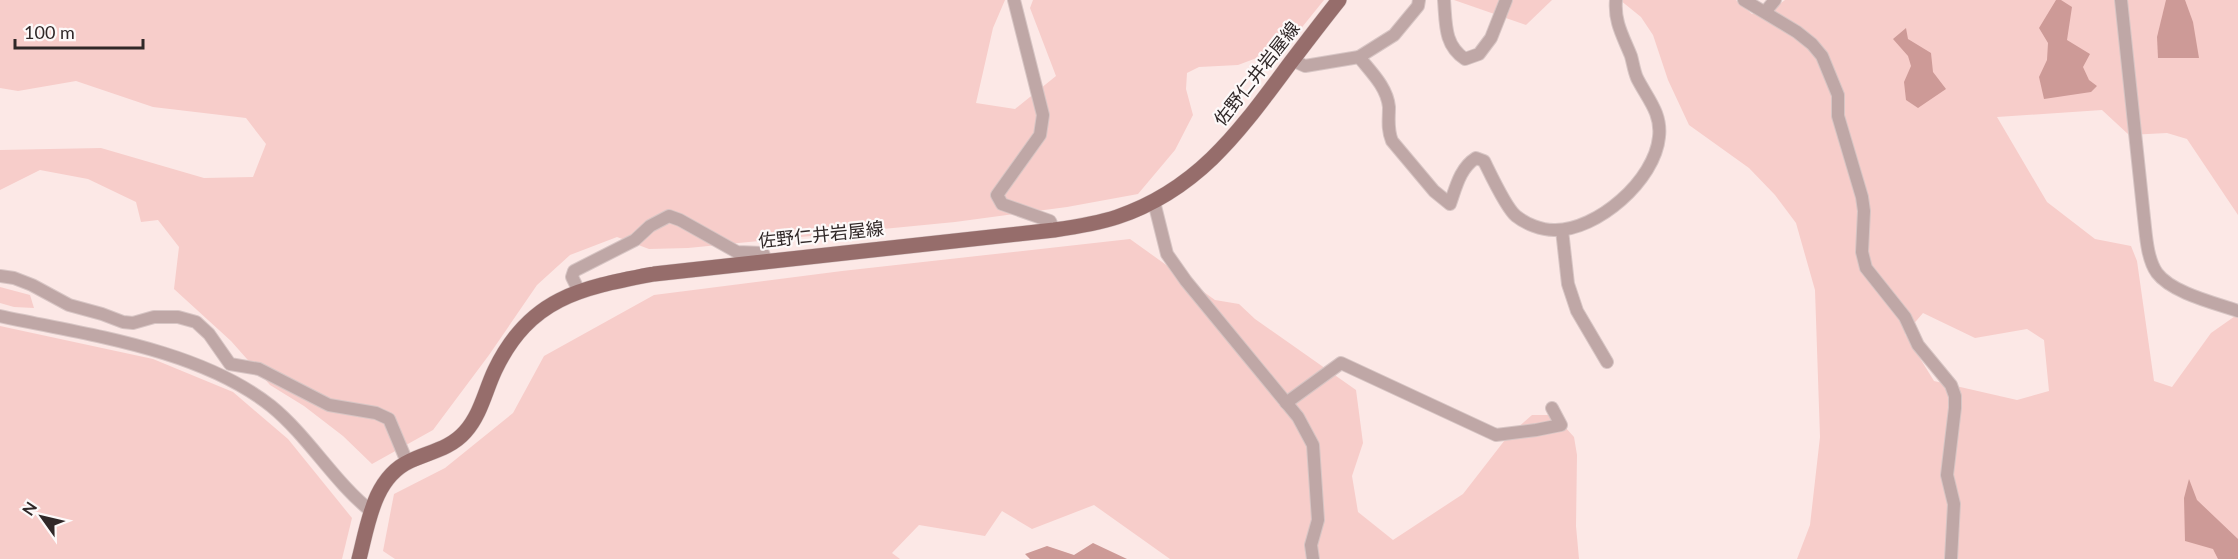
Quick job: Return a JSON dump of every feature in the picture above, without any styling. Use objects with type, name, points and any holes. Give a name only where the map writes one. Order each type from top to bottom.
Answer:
[{"type":"main road","name":"佐野仁井岩屋線","points":[[359,559],[378,492],[386,481],[407,462],[453,443],[465,431],[482,403],[494,372],[520,328],[550,305],[579,291],[654,274],[1054,230],[1097,223],[1154,202],[1188,181],[1231,141],[1339,0]]},
{"type":"street","points":[[1014,0],[1043,115],[1040,135],[997,195],[1002,204],[1050,221],[1054,230]]},
{"type":"street","points":[[1292,60],[1305,66],[1359,57],[1394,35],[1418,6],[1419,0]]},
{"type":"street","points":[[1444,0],[1450,44],[1454,52],[1465,59],[1479,54],[1491,38],[1506,0]]},
{"type":"street","points":[[1359,57],[1380,82],[1387,97],[1388,131],[1392,141],[1434,191],[1450,204],[1460,176],[1469,162],[1476,158],[1484,161],[1513,214],[1544,230],[1562,230],[1586,222],[1623,199],[1651,165],[1658,150],[1660,123],[1653,103],[1637,78],[1631,56],[1617,25],[1616,0]]},
{"type":"street","points":[[1744,0],[1797,32],[1812,44],[1821,56],[1838,96],[1838,116],[1862,197],[1863,252],[1866,268],[1905,317],[1918,345],[1951,385],[1955,396],[1947,475],[1953,504],[1951,559]]},
{"type":"street","points":[[1765,12],[1774,0]]},
{"type":"street","points":[[2121,0],[2144,218],[2148,249],[2156,272],[2173,286],[2238,311]]},
{"type":"street","points":[[1154,202],[1167,254],[1186,281],[1298,417],[1313,445],[1318,520],[1311,545],[1313,559]]},
{"type":"street","points":[[579,291],[572,277],[574,271],[635,240],[650,226],[669,216],[737,252],[763,253],[766,260]]},
{"type":"street","points":[[1562,230],[1568,284],[1577,311],[1607,362]]},
{"type":"street","points":[[0,276],[14,278],[69,305],[123,322],[133,323],[154,317],[178,317],[196,322],[209,334],[230,364],[259,369],[329,405],[376,413],[389,419],[407,462]]},
{"type":"street","points":[[0,316],[83,333],[168,356],[212,371],[236,384],[280,414],[351,495],[372,512]]},
{"type":"street","points":[[1286,403],[1341,363],[1496,435],[1561,425],[1552,408]]},
{"type":"shaded area","points":[[0,0],[1005,0],[993,28],[976,103],[1015,109],[1056,76],[1030,8],[1033,0],[1324,0],[1286,47],[1238,65],[1199,67],[1187,73],[1186,89],[1193,115],[1175,150],[1138,194],[1067,207],[955,222],[688,248],[649,249],[617,237],[570,255],[537,285],[433,430],[372,464],[343,436],[304,406],[270,385],[231,341],[174,289],[179,247],[158,220],[141,222],[136,202],[88,179],[40,170],[0,190],[0,150],[101,148],[204,178],[253,177],[266,144],[246,118],[153,107],[76,81],[18,91],[0,88]]},
{"type":"shaded area","points":[[1454,0],[1552,0],[1526,25]]},
{"type":"shaded area","points":[[1620,0],[1736,0],[1752,14],[1785,0],[2238,0],[2238,215],[2187,139],[2167,133],[2129,135],[2102,110],[1997,117],[2047,202],[2095,239],[2131,246],[2137,261],[2154,381],[2172,387],[2211,333],[2238,314],[2238,559],[1797,559],[1810,525],[1820,437],[1815,290],[1796,223],[1775,195],[1749,168],[1689,125],[1668,80],[1653,35],[1641,17]],"holes":[[[1923,313],[1975,338],[2027,329],[2044,340],[2049,391],[2017,400],[1934,381],[1905,334]]]},
{"type":"shaded area","points":[[2056,0],[2061,0],[2072,7],[2067,40],[2090,54],[2083,67],[2089,80],[2097,86],[2091,92],[2044,99],[2039,77],[2047,60],[2048,43],[2039,28]]},
{"type":"shaded area","points":[[2166,0],[2185,0],[2193,22],[2199,58],[2158,58],[2157,37]]},
{"type":"shaded area","points":[[1906,28],[1908,39],[1931,53],[1933,72],[1946,89],[1918,108],[1906,100],[1904,82],[1911,66],[1908,56],[1893,39]]},
{"type":"shaded area","points":[[1130,239],[1215,300],[1239,304],[1255,319],[1356,390],[1363,443],[1352,476],[1358,512],[1393,540],[1463,494],[1508,436],[1532,415],[1548,415],[1565,427],[1574,437],[1577,455],[1576,526],[1579,559],[1170,559],[1094,505],[1032,529],[1002,511],[985,536],[919,525],[892,553],[900,559],[395,559],[383,551],[394,494],[445,468],[513,413],[544,356],[654,295],[842,271]]},
{"type":"shaded area","points":[[0,287],[30,295],[34,308],[14,307],[0,303]]},
{"type":"shaded area","points":[[0,326],[153,359],[233,392],[288,439],[352,518],[342,559],[0,559]]},
{"type":"shaded area","points":[[2189,479],[2197,500],[2238,539],[2238,559],[2218,559],[2213,549],[2185,541],[2184,498]]},
{"type":"shaded area","points":[[1093,543],[1127,559],[1030,559],[1025,554],[1047,546],[1074,555]]}]
